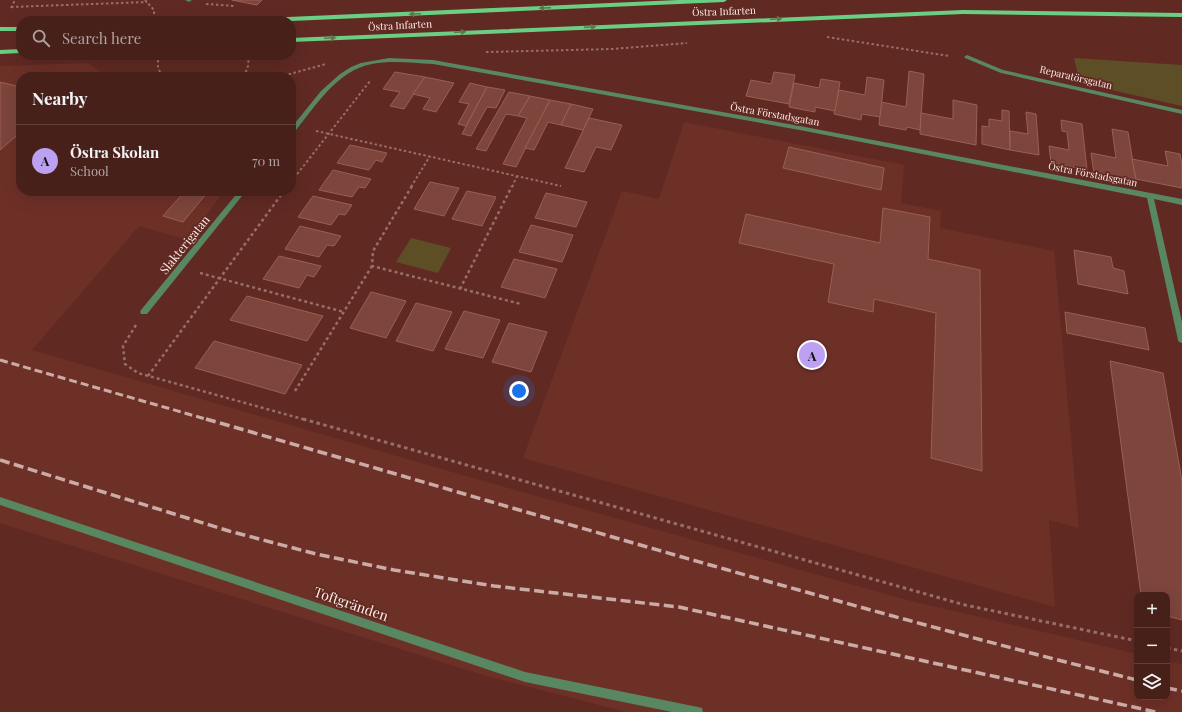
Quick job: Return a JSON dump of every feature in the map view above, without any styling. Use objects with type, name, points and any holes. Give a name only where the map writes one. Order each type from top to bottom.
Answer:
[{"type":"main road","name":"Östra Infarten","points":[[296,19],[724,0]]},
{"type":"main road","name":"Östra Infarten","points":[[296,40],[741,20],[963,12],[1182,15]]},
{"type":"main road","points":[[0,30],[16,29]]},
{"type":"main road","points":[[0,52],[16,51]]},
{"type":"street","name":"Reparatörsgatan","points":[[967,57],[1001,71],[1182,112]]},
{"type":"street","name":"Östra Förstadsgatan","points":[[296,126],[333,81],[362,64],[394,60],[433,62],[805,129],[1182,202]]},
{"type":"street","points":[[1150,195],[1182,340]]},
{"type":"street","name":"Slakterigatan","points":[[144,312],[239,196]]},
{"type":"street","name":"Toftgränden","points":[[0,501],[525,677],[698,712]]},
{"type":"path","points":[[8,12],[15,0]]},
{"type":"path","points":[[11,7],[146,1],[154,10],[154,14]]},
{"type":"path","points":[[826,37],[857,40],[932,54],[967,57]]},
{"type":"path","points":[[483,52],[612,49],[688,43]]},
{"type":"path","points":[[158,60],[160,72]]},
{"type":"path","points":[[246,72],[249,60]]},
{"type":"path","points":[[296,175],[376,74],[394,60]]},
{"type":"path","points":[[296,73],[332,63]]},
{"type":"path","points":[[296,126],[561,186]]},
{"type":"path","points":[[295,392],[372,266],[373,251],[430,156]]},
{"type":"path","points":[[460,289],[517,176]]},
{"type":"path","points":[[148,376],[280,196]]},
{"type":"path","points":[[372,266],[521,304]]},
{"type":"path","points":[[180,268],[344,312]]},
{"type":"path","points":[[144,312],[123,346],[125,364],[138,373],[965,605],[1134,640]]},
{"type":"path","points":[[1170,649],[1182,651]]},
{"type":"shaded area","points":[[1074,58],[1182,65],[1182,106],[1080,83]]},
{"type":"shaded area","points":[[89,63],[100,72],[16,72],[16,196],[221,196],[188,240],[139,226],[32,350],[476,479],[911,601],[1134,653],[1134,700],[1170,700],[1170,662],[1182,664],[1182,712],[626,712],[483,675],[0,523],[0,66]]},
{"type":"shaded area","points":[[684,122],[904,165],[901,203],[941,211],[940,228],[1054,251],[1079,528],[1049,520],[1055,607],[523,458],[622,191],[659,199]]},
{"type":"shaded area","points":[[411,238],[451,248],[438,273],[396,262]]},
{"type":"building","points":[[232,0],[262,0],[257,5]]},
{"type":"building","points":[[909,71],[924,74],[920,130],[907,127],[906,130],[879,125],[881,102],[906,107]]},
{"type":"building","points":[[395,72],[425,77],[404,109],[390,106],[400,92],[383,89]]},
{"type":"building","points":[[774,72],[795,75],[789,104],[746,96],[751,80],[771,84]]},
{"type":"building","points":[[425,77],[454,83],[436,112],[423,109],[430,98],[413,94]]},
{"type":"building","points":[[867,77],[884,80],[880,117],[862,114],[861,120],[834,114],[839,90],[865,95]]},
{"type":"building","points":[[821,79],[840,82],[835,111],[815,107],[815,112],[789,107],[794,83],[819,88]]},
{"type":"building","points":[[0,82],[16,86],[16,136],[0,150]]},
{"type":"building","points":[[470,83],[487,87],[466,126],[458,124],[469,104],[459,102]]},
{"type":"building","points":[[487,87],[505,90],[496,108],[487,107],[471,136],[462,134]]},
{"type":"building","points":[[509,92],[530,96],[518,116],[506,114],[486,151],[476,149]]},
{"type":"building","points":[[530,96],[550,100],[516,167],[503,164],[527,118],[518,116]]},
{"type":"building","points":[[550,100],[571,104],[561,125],[548,122],[534,150],[525,148]]},
{"type":"building","points":[[953,100],[977,105],[976,145],[920,134],[921,113],[953,119]]},
{"type":"building","points":[[571,104],[593,109],[583,130],[561,125]]},
{"type":"building","points":[[1002,110],[1009,111],[1010,150],[982,144],[982,126],[989,127],[989,119],[1002,121]]},
{"type":"building","points":[[1026,112],[1036,114],[1039,155],[1010,150],[1010,131],[1028,134]]},
{"type":"building","points":[[589,118],[622,125],[611,150],[596,147],[584,172],[565,168]]},
{"type":"building","points":[[1061,120],[1082,124],[1087,170],[1051,163],[1049,146],[1069,150],[1067,132],[1062,131]]},
{"type":"building","points":[[1112,129],[1128,132],[1136,181],[1094,173],[1091,153],[1116,158]]},
{"type":"building","points":[[350,145],[387,153],[382,162],[376,160],[369,170],[337,163]]},
{"type":"building","points":[[789,147],[884,168],[881,190],[783,168]]},
{"type":"building","points":[[1165,151],[1180,154],[1182,165],[1182,188],[1136,179],[1132,159],[1168,166]]},
{"type":"building","points":[[333,170],[371,179],[365,188],[359,187],[352,197],[319,190]]},
{"type":"building","points":[[430,182],[459,188],[444,216],[414,209]]},
{"type":"building","points":[[467,191],[496,197],[482,226],[452,219]]},
{"type":"building","points":[[546,193],[587,202],[576,227],[535,218]]},
{"type":"building","points":[[181,196],[205,196],[183,222],[163,216]]},
{"type":"building","points":[[313,196],[352,205],[345,215],[339,214],[331,225],[298,217]]},
{"type":"building","points":[[883,208],[930,217],[928,259],[980,270],[982,471],[931,458],[936,313],[874,299],[873,312],[828,302],[834,264],[739,243],[746,214],[880,243]]},
{"type":"building","points":[[531,225],[573,235],[562,262],[519,252]]},
{"type":"building","points":[[300,226],[341,236],[334,246],[327,245],[319,257],[285,249]]},
{"type":"building","points":[[1074,250],[1111,257],[1113,268],[1124,271],[1128,294],[1078,284]]},
{"type":"building","points":[[279,256],[321,266],[314,277],[307,275],[299,288],[263,279]]},
{"type":"building","points":[[514,259],[557,269],[545,298],[501,287]]},
{"type":"building","points":[[371,292],[406,301],[386,338],[350,328]]},
{"type":"building","points":[[247,296],[323,316],[307,341],[230,320]]},
{"type":"building","points":[[416,303],[452,312],[433,351],[396,341]]},
{"type":"building","points":[[464,311],[500,320],[483,358],[445,349]]},
{"type":"building","points":[[1065,312],[1145,328],[1149,350],[1067,333]]},
{"type":"building","points":[[509,323],[547,332],[531,372],[492,362]]},
{"type":"building","points":[[214,341],[302,365],[285,394],[195,368]]},
{"type":"building","points":[[1110,361],[1163,373],[1182,481],[1182,620],[1170,617],[1170,592],[1141,592]]},
{"type":"railway","points":[[0,360],[209,420]]},
{"type":"railway","points":[[206,419],[787,587],[1134,679]]},
{"type":"railway","points":[[0,460],[229,531],[316,554],[394,570],[494,586],[679,607],[1156,712]]},
{"type":"railway","points":[[1170,689],[1182,691]]},
{"type":"place","name":"Östra Skolan","points":[[812,355]]}]
